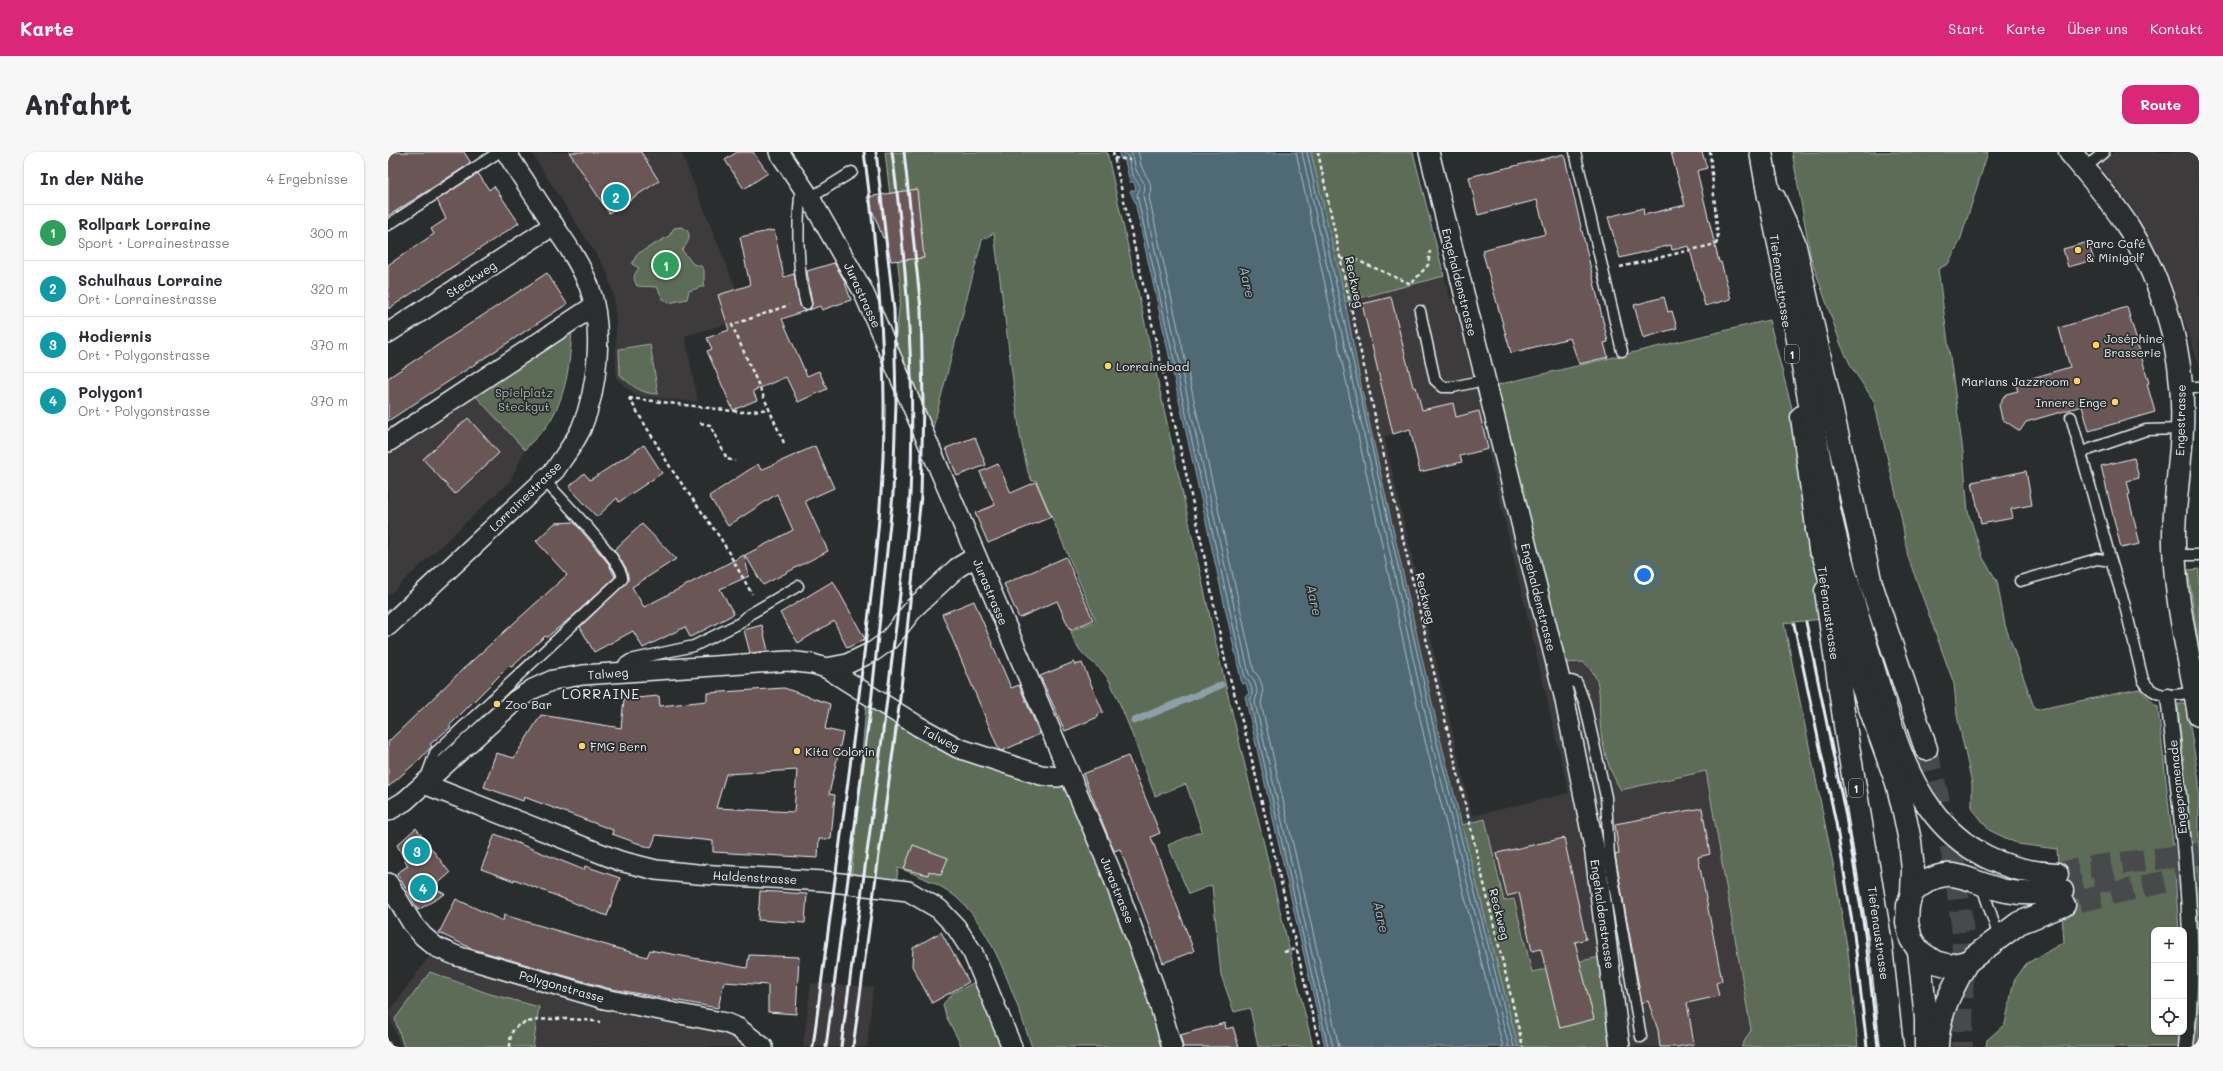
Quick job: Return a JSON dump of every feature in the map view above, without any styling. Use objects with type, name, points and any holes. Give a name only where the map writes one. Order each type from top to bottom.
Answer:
[{"type":"main road","name":"Tiefenaustrasse","points":[[1761,152],[1847,739],[1880,938],[1892,1047]]},
{"type":"main road","name":"Engestrasse","points":[[2070,152],[2130,229],[2153,273],[2168,316],[2178,356],[2190,387],[2182,429],[2174,527],[2174,555],[2177,588],[2199,715]]},
{"type":"main road","name":"Tiefenaustrasse","points":[[1766,179],[1794,242],[1871,584],[1926,749]]},
{"type":"main road","points":[[1766,179],[1834,530],[1853,606],[1900,752],[1930,808],[1959,839],[1986,858],[2000,864],[2039,874],[2061,890]]},
{"type":"main road","points":[[1817,530],[1849,650],[1898,783],[1910,841],[1912,893],[1908,905],[1907,922],[1911,939],[1919,951],[1935,962],[1950,966],[1967,962]]},
{"type":"main road","points":[[1912,893],[1931,879],[1944,875],[1955,875],[1981,884],[2024,893],[2061,890]]},
{"type":"main road","points":[[1937,1047],[1940,1020],[1945,1003],[1967,962],[2020,923],[2061,890]]},
{"type":"main road","points":[[1919,951],[1926,1019],[1926,1047]]},
{"type":"street","name":"Lorrainestrasse","points":[[388,626],[555,470],[571,448],[581,428],[588,405],[596,366],[594,306],[589,287],[578,263],[506,152]]},
{"type":"street","name":"Jurastrasse","points":[[779,152],[806,192],[863,291],[975,557],[1110,869],[1136,934],[1172,1047]]},
{"type":"street","name":"Engehaldenstrasse","points":[[1429,152],[1484,380],[1561,684],[1594,848],[1620,1047]]},
{"type":"street","name":"Steckweg","points":[[388,333],[554,225]]},
{"type":"street","points":[[388,442],[594,306]]},
{"type":"street","name":"Talweg","points":[[826,668],[854,661],[879,648],[889,640],[915,607],[957,568],[975,557]]},
{"type":"street","name":"Talweg","points":[[388,811],[405,801],[496,717],[533,689],[553,680],[583,675],[788,661],[813,664],[826,668],[918,726],[958,748],[1041,775],[1058,777],[1068,773]]},
{"type":"street","name":"Engepromenade","points":[[2168,696],[2183,846],[2190,951],[2191,986],[2186,1047]]},
{"type":"street","name":"Haldenstrasse","points":[[424,784],[620,861],[656,870],[697,874],[824,881],[908,891],[939,909],[956,927],[973,953],[1012,1047]]},
{"type":"street","name":"Polygonstrasse","points":[[388,883],[412,923],[436,947],[456,956],[604,999],[726,1024],[738,1028],[763,1047]]},
{"type":"lane","points":[[388,225],[499,152]]},
{"type":"lane","points":[[1575,152],[1622,351]]},
{"type":"lane","points":[[2084,169],[2104,152]]},
{"type":"lane","points":[[806,302],[802,288],[799,214],[806,192],[852,172]]},
{"type":"lane","points":[[1420,311],[1435,380],[1442,387],[1484,380]]},
{"type":"lane","points":[[2071,417],[2082,452],[2111,561],[2124,602],[2143,680],[2157,695],[2168,696],[2195,692]]},
{"type":"lane","points":[[2082,452],[2146,430],[2182,429]]},
{"type":"lane","points":[[424,784],[435,753],[622,579],[622,570],[595,536],[544,480]]},
{"type":"lane","points":[[2174,555],[2199,555]]},
{"type":"lane","points":[[2020,581],[2097,559],[2111,561]]},
{"type":"lane","points":[[623,672],[624,664],[630,660],[694,646],[740,623],[755,611],[798,586]]},
{"type":"lane","points":[[1561,684],[1571,681],[1577,684],[1585,704],[1606,797],[1608,856],[1640,1037]]},
{"type":"lane","points":[[1981,884],[1999,937]]},
{"type":"path","points":[[1113,152],[1200,535],[1225,660],[1247,740],[1320,1047]]},
{"type":"path","name":"Reckweg","points":[[1318,152],[1443,713],[1523,1047]]},
{"type":"path","points":[[1616,268],[1716,244],[1718,239],[1710,152]]},
{"type":"path","points":[[1114,158],[1130,160]]},
{"type":"path","points":[[1341,259],[1354,259],[1411,284],[1428,265],[1431,246]]},
{"type":"path","points":[[784,443],[732,325],[806,302]]},
{"type":"path","points":[[743,579],[721,539],[672,470],[629,398],[741,412],[770,409]]},
{"type":"path","points":[[700,423],[710,424],[728,459],[735,461]]},
{"type":"path","points":[[1284,952],[1296,949]]},
{"type":"path","points":[[510,1047],[511,1033],[517,1027],[530,1022],[569,1018],[606,1022]]},
{"type":"path","points":[[388,1042],[391,1047]]},
{"type":"shaded area","points":[[531,152],[681,152],[736,289],[729,291],[736,315],[725,318],[726,324],[685,336],[698,402],[636,396],[616,378],[616,320],[613,293],[606,270]]},
{"type":"shaded area","points":[[2114,152],[2199,152],[2199,365],[2174,291],[2161,259],[2131,206],[2099,165]]},
{"type":"shaded area","points":[[1444,276],[1451,300],[1454,302],[1547,667],[1583,661],[1592,669],[1601,696],[1600,720],[1605,751],[1613,778],[1621,790],[1706,771],[1751,1030],[1741,1047],[1621,1047],[1610,954],[1532,972],[1514,899],[1504,901],[1485,819],[1462,825],[1440,738],[1362,390],[1345,302]],"holes":[[[1410,429],[1420,472],[1462,462],[1460,456],[1488,450],[1569,793],[1472,816],[1384,436]]]},
{"type":"shaded area","points":[[473,393],[525,450],[510,481],[388,596],[388,449]]},
{"type":"shaded area","points":[[436,947],[726,1023],[763,1047],[401,1047],[388,1013]]},
{"type":"shaded area","points":[[811,983],[873,987],[867,1047],[803,1047]]},
{"type":"green space","points":[[885,152],[1107,152],[1220,662],[1313,1047],[1258,1047],[1250,1008],[1234,1012],[1221,975],[1212,885],[1189,894],[1168,845],[1202,831],[1186,784],[1155,796],[1129,726],[1111,684],[1101,670],[1084,654],[1074,641],[1071,631],[1096,621],[1036,480],[1032,481],[1028,472],[1020,435],[994,233],[982,240],[930,439],[894,354],[901,291]]},
{"type":"green space","points":[[1311,152],[1413,152],[1444,276],[1345,302]]},
{"type":"green space","points":[[1792,152],[1988,152],[1960,241],[1948,264],[1938,269],[1963,452],[1968,512],[1983,558],[1997,581],[2005,625],[2035,710],[2139,689],[2158,707],[2173,845],[2179,927],[2151,927],[2151,1035],[2196,1034],[2199,1000],[2199,1047],[1986,1047],[1987,1040],[2005,1024],[2014,981],[2026,964],[2064,942],[2057,849],[2018,844],[1989,830],[1972,808],[1972,783],[1957,715],[1954,684],[1908,557],[1901,516],[1874,401],[1852,368],[1841,345],[1811,258]]},
{"type":"green space","points":[[681,227],[688,231],[689,234],[687,244],[682,250],[693,264],[701,266],[704,270],[704,286],[689,291],[687,299],[669,303],[663,299],[657,287],[637,286],[634,277],[639,268],[632,264],[637,254],[669,236],[674,228]]},
{"type":"green space","points":[[1769,320],[1811,482],[1832,618],[1784,623],[1833,863],[1848,952],[1858,1047],[1741,1047],[1751,1030],[1706,771],[1621,790],[1616,782],[1604,747],[1601,729],[1599,689],[1594,675],[1590,668],[1583,662],[1562,663],[1496,417],[1497,385]]},
{"type":"green space","name":"Spielplatz Steckgut","points":[[572,328],[566,379],[559,404],[546,427],[525,450],[473,393]]},
{"type":"green space","points":[[650,344],[658,394],[647,393],[638,389],[620,375],[619,349]]},
{"type":"green space","points":[[2199,569],[2199,648],[2188,570]]},
{"type":"green space","points":[[867,696],[918,728],[1068,775],[1170,1047],[1032,1047],[1010,985],[1000,962],[977,921],[964,904],[948,891],[936,884],[918,875],[898,868],[896,885],[851,880]]},
{"type":"green space","points":[[2178,704],[2184,704],[2187,708],[2199,781],[2199,938]]},
{"type":"green space","points":[[1485,819],[1504,901],[1514,899],[1532,972],[1608,955],[1620,1047],[1518,1047],[1462,825]]},
{"type":"green space","points":[[430,972],[487,993],[539,1007],[533,1047],[404,1047],[395,1019]]},
{"type":"green space","points":[[983,978],[1011,1047],[962,1047],[946,1016],[943,1004],[953,993]]},
{"type":"water","name":"Aare","points":[[1119,152],[1311,152],[1342,285],[1362,390],[1440,738],[1518,1047],[1325,1047],[1245,696],[1249,694],[1246,683],[1242,684],[1135,202],[1130,191],[1136,190],[1134,182],[1130,182],[1124,157],[1120,158]]},
{"type":"building","points":[[388,152],[464,152],[471,163],[388,216]]},
{"type":"building","points":[[569,152],[641,152],[659,181],[609,213]]},
{"type":"building","points":[[737,152],[753,152],[768,173],[744,189],[725,160]]},
{"type":"building","points":[[1671,152],[1702,152],[1707,168],[1697,171],[1719,262],[1721,262],[1731,299],[1705,306],[1689,246],[1672,250],[1671,245],[1620,258],[1608,217],[1643,208],[1644,215],[1685,205]]},
{"type":"building","points":[[1564,154],[1608,342],[1604,343],[1608,357],[1579,364],[1570,338],[1511,353],[1482,250],[1546,234],[1537,200],[1478,215],[1469,177]]},
{"type":"building","points":[[478,173],[489,190],[494,186],[519,223],[388,309],[388,265],[434,234],[431,229],[446,219],[437,200]]},
{"type":"building","points":[[917,189],[924,258],[891,261],[886,238],[883,238],[867,197]]},
{"type":"building","points":[[774,230],[784,277],[794,274],[800,305],[802,309],[807,310],[782,319],[807,376],[819,371],[827,389],[798,402],[786,377],[753,391],[757,400],[733,410],[707,351],[712,349],[707,338],[729,330],[718,295],[750,285],[740,237]]},
{"type":"building","points":[[2088,242],[2094,260],[2068,267],[2063,249]]},
{"type":"building","points":[[834,263],[844,280],[851,300],[822,310],[820,306],[809,310],[812,303],[807,271]]},
{"type":"building","points":[[547,273],[567,304],[388,421],[388,378]]},
{"type":"building","points":[[1391,297],[1413,387],[1416,387],[1422,410],[1453,403],[1456,417],[1479,411],[1488,449],[1460,456],[1462,462],[1420,472],[1410,429],[1393,434],[1362,304]]},
{"type":"building","points":[[1664,297],[1668,312],[1672,311],[1677,328],[1643,338],[1634,305]]},
{"type":"building","points":[[2127,307],[2149,383],[2147,384],[2155,412],[2089,431],[2082,406],[2026,422],[2020,431],[2002,419],[1999,405],[2006,394],[2018,391],[2015,383],[2070,367],[2059,328]]},
{"type":"building","points":[[468,418],[499,453],[455,494],[423,459]]},
{"type":"building","points":[[975,437],[986,465],[957,476],[946,448]]},
{"type":"building","points":[[644,445],[662,473],[619,502],[617,498],[597,517],[569,487],[584,473],[590,480]]},
{"type":"building","points":[[815,446],[834,488],[805,501],[828,551],[763,585],[745,555],[793,530],[777,494],[728,526],[709,496],[758,464],[761,470]]},
{"type":"building","points":[[2134,458],[2139,478],[2127,481],[2130,494],[2128,495],[2140,544],[2121,548],[2101,466]]},
{"type":"building","points":[[998,464],[1011,493],[1036,482],[1051,517],[988,543],[975,513],[995,505],[980,472]]},
{"type":"building","points":[[2026,471],[2032,505],[2011,509],[2013,518],[1981,524],[1972,482]]},
{"type":"building","points":[[574,522],[608,563],[615,577],[574,615],[547,637],[545,636],[512,667],[509,666],[450,725],[450,728],[430,744],[432,746],[420,759],[388,787],[388,742],[462,670],[567,575],[536,541],[555,523]]},
{"type":"building","points":[[642,524],[676,559],[632,587],[644,607],[744,555],[749,576],[720,589],[734,614],[690,637],[685,627],[643,648],[633,631],[594,652],[580,627],[628,581],[626,568],[614,550]]},
{"type":"building","points":[[1066,557],[1093,620],[1070,630],[1057,601],[1019,618],[1004,584]]},
{"type":"building","points":[[833,581],[865,639],[847,648],[834,621],[798,643],[780,613]]},
{"type":"building","points":[[974,601],[1011,688],[1019,685],[1040,734],[1002,751],[999,750],[942,614]]},
{"type":"building","points":[[762,625],[768,651],[750,653],[744,630]]},
{"type":"building","points":[[1074,662],[1075,665],[1082,663],[1103,712],[1098,714],[1098,717],[1065,731],[1040,676]]},
{"type":"building","points":[[784,688],[830,704],[825,729],[843,733],[829,794],[835,795],[831,839],[819,839],[818,858],[713,852],[713,841],[656,835],[651,848],[612,834],[613,830],[524,797],[523,801],[484,787],[496,753],[514,758],[541,715],[621,728],[624,699],[659,696],[660,706],[707,701],[707,693]],"holes":[[[797,770],[794,812],[716,808],[726,774]]]},
{"type":"building","points":[[1128,756],[1160,833],[1151,837],[1194,951],[1163,963],[1120,849],[1114,851],[1083,774]]},
{"type":"building","points":[[1702,808],[1710,854],[1698,857],[1722,981],[1716,983],[1719,996],[1687,1003],[1694,1044],[1677,1047],[1660,1047],[1658,1030],[1648,1001],[1642,1003],[1615,855],[1619,854],[1615,824]]},
{"type":"building","points":[[416,828],[450,873],[433,888],[445,894],[418,910],[397,873],[408,866],[397,845]]},
{"type":"building","points":[[495,834],[584,870],[585,866],[620,878],[607,916],[514,879],[514,881],[481,869]]},
{"type":"building","points":[[1564,838],[1586,939],[1575,942],[1594,1019],[1560,1028],[1541,949],[1532,951],[1519,893],[1507,896],[1497,853]]},
{"type":"building","points":[[913,845],[948,858],[941,875],[929,871],[928,875],[904,869]]},
{"type":"building","points":[[760,891],[807,894],[805,923],[758,920]]},
{"type":"building","points":[[456,899],[503,921],[504,915],[647,957],[650,950],[747,968],[749,955],[799,957],[796,1014],[768,1012],[768,985],[724,982],[718,1008],[607,988],[473,949],[439,933]]},
{"type":"building","points":[[941,932],[969,982],[932,1003],[912,966],[913,948]]},
{"type":"building","points":[[1225,1023],[1226,1029],[1233,1027],[1239,1047],[1183,1047],[1180,1035]]},
{"type":"waterway","points":[[1134,721],[1221,685]]},
{"type":"tunnel","points":[[1926,749],[1954,861],[1963,934],[1962,1047]]},
{"type":"tunnel","points":[[2057,874],[2088,867],[2199,854]]},
{"type":"tunnel","points":[[2079,901],[2199,874]]},
{"type":"tunnel","points":[[2062,891],[2124,875]]},
{"type":"railway","points":[[813,1047],[870,603],[878,535],[883,468],[884,400],[882,338],[875,245],[864,152]]},
{"type":"railway","points":[[826,1047],[871,703],[893,494],[896,402],[894,310],[876,152]]},
{"type":"railway","points":[[841,1047],[884,722],[904,562],[910,495],[912,409],[909,323],[902,238],[892,152]]},
{"type":"railway","points":[[853,1047],[899,707],[921,496],[923,402],[921,309],[904,152]]},
{"type":"railway","points":[[1806,622],[1846,817],[1865,933],[1878,1047]]},
{"type":"railway","points":[[1794,624],[1836,823],[1854,934],[1867,1047]]},
{"type":"place","name":"Schulhaus Lorraine","points":[[616,197]]},
{"type":"place","name":"Parc Café & Minigolf","points":[[2078,250]]},
{"type":"place","name":"Rollpark Lorraine","points":[[666,265]]},
{"type":"place","name":"Joséphine Brasserie","points":[[2096,345]]},
{"type":"place","name":"Lorrainebad","points":[[1108,366]]},
{"type":"place","name":"Marians Jazzroom","points":[[2077,381]]},
{"type":"place","name":"Innere Enge","points":[[2115,402]]},
{"type":"place","name":"Zoo Bar","points":[[497,704]]},
{"type":"place","name":"FMG Bern","points":[[582,746]]},
{"type":"place","name":"Kita Colorin","points":[[797,751]]},
{"type":"place","name":"Hodiernis","points":[[417,851]]},
{"type":"place","name":"Polygon1","points":[[423,888]]},
{"type":"district","name":"LORRAINE","points":[[601,693]]}]
